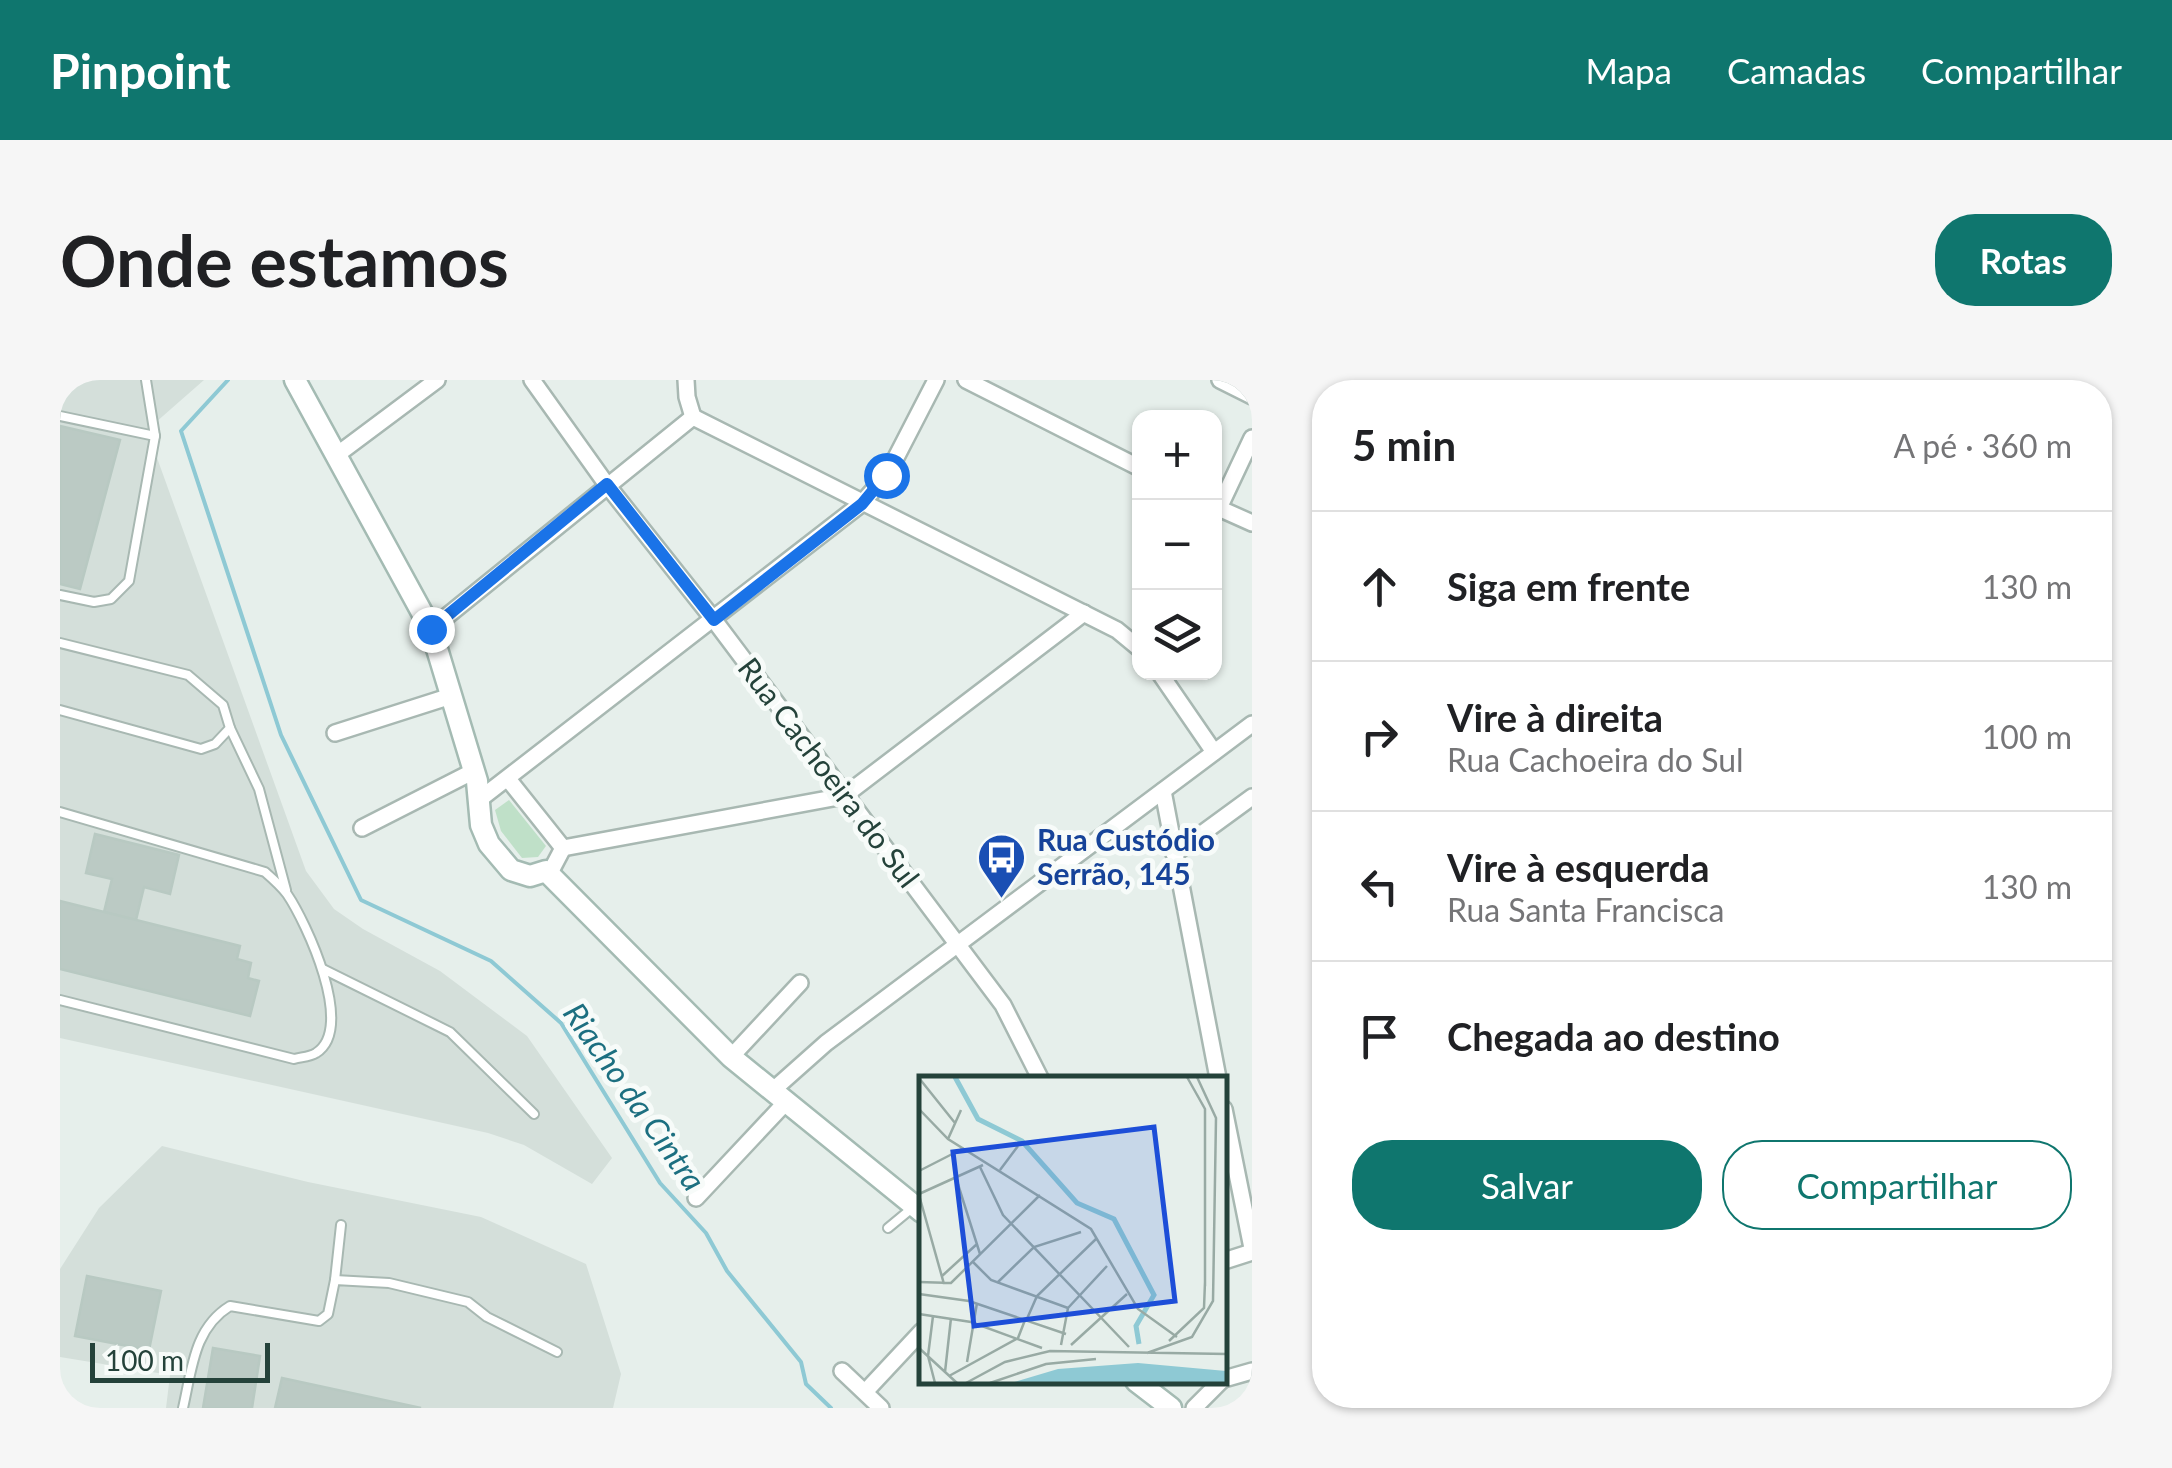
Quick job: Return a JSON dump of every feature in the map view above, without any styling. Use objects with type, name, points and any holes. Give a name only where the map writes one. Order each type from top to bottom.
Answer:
[{"type":"street","points":[[295,380],[431,629],[474,771],[485,834],[512,870],[530,876],[546,871],[564,848]]},
{"type":"street","points":[[338,454],[437,380]]},
{"type":"street","name":"Rua Cachoeira do Sul","points":[[532,380],[1004,1005],[1039,1076]]},
{"type":"street","points":[[686,380],[686,397],[693,417],[1084,613],[1132,642]]},
{"type":"street","points":[[480,799],[862,504],[886,475],[936,380]]},
{"type":"street","points":[[966,380],[1132,464]]},
{"type":"street","points":[[1220,380],[1252,396]]},
{"type":"street","points":[[431,629],[693,417]]},
{"type":"street","points":[[1221,500],[1252,438]]},
{"type":"street","points":[[1222,509],[1252,523]]},
{"type":"street","points":[[564,848],[844,796],[1084,613]]},
{"type":"street","points":[[1165,680],[1214,752]]},
{"type":"street","points":[[336,733],[451,696]]},
{"type":"street","points":[[696,1198],[826,1043],[1252,724]]},
{"type":"street","points":[[362,828],[474,771]]},
{"type":"street","points":[[508,779],[564,848]]},
{"type":"street","points":[[1163,792],[1218,1076]]},
{"type":"street","points":[[1174,854],[1252,798]]},
{"type":"street","points":[[546,871],[732,1057],[918,1209]]},
{"type":"street","points":[[732,1057],[800,983]]},
{"type":"street","points":[[1227,1124],[1252,1250],[1227,1260]]},
{"type":"street","points":[[865,1392],[919,1333]]},
{"type":"street","points":[[842,1371],[880,1408]]},
{"type":"street","points":[[1227,1379],[1252,1371]]},
{"type":"street","points":[[1140,1383],[1171,1408]]},
{"type":"street","points":[[1194,1408],[1220,1383]]},
{"type":"lane","points":[[60,595],[94,602],[111,599],[129,580],[154,436],[146,381],[134,380]]},
{"type":"lane","points":[[60,416],[154,436]]},
{"type":"lane","points":[[60,643],[188,675],[223,705],[259,789],[287,894],[323,969],[330,1004],[329,1029],[324,1046],[317,1052],[294,1058],[60,1000]]},
{"type":"lane","points":[[60,710],[201,749],[215,744],[230,728]]},
{"type":"lane","points":[[60,812],[265,872],[287,894]]},
{"type":"lane","points":[[323,969],[450,1032],[534,1114]]},
{"type":"lane","points":[[888,1228],[918,1209]]},
{"type":"lane","points":[[183,1408],[197,1344],[212,1317],[230,1306],[319,1321],[328,1314],[341,1225]]},
{"type":"lane","points":[[335,1280],[389,1283],[468,1302],[487,1318],[557,1352]]},
{"type":"shaded area","points":[[60,380],[204,380],[147,430],[306,871],[334,909],[440,971],[527,1036],[612,1158],[592,1184],[524,1145],[488,1133],[60,1038]]},
{"type":"shaded area","points":[[162,1146],[308,1182],[481,1217],[586,1264],[621,1374],[613,1408],[166,1408],[170,1375],[60,1357],[60,1269],[99,1208]]},
{"type":"green space","points":[[509,800],[546,846],[538,857],[522,858],[501,831],[495,810]]},
{"type":"building","points":[[60,426],[120,440],[80,589],[60,584]]},
{"type":"building","points":[[95,834],[179,855],[170,894],[144,887],[136,920],[104,912],[112,879],[86,873]]},
{"type":"building","points":[[60,901],[240,946],[237,959],[251,963],[248,978],[259,981],[250,1016],[60,969]]},
{"type":"building","points":[[87,1276],[161,1291],[149,1350],[75,1336]]},
{"type":"building","points":[[213,1348],[260,1356],[252,1408],[203,1408]]},
{"type":"building","points":[[282,1378],[421,1408],[275,1408]]},
{"type":"waterway","name":"Riacho da Cintra","points":[[228,380],[181,431],[281,735],[361,900],[491,961],[561,1023],[660,1183],[706,1233],[727,1271],[801,1362],[806,1384],[831,1408]]},
{"type":"place","name":"Rua Custódio Serrão, 145","points":[[1002,900]]},
{"type":"route","points":[[431,629],[607,484],[714,620],[862,504],[886,475]]}]
